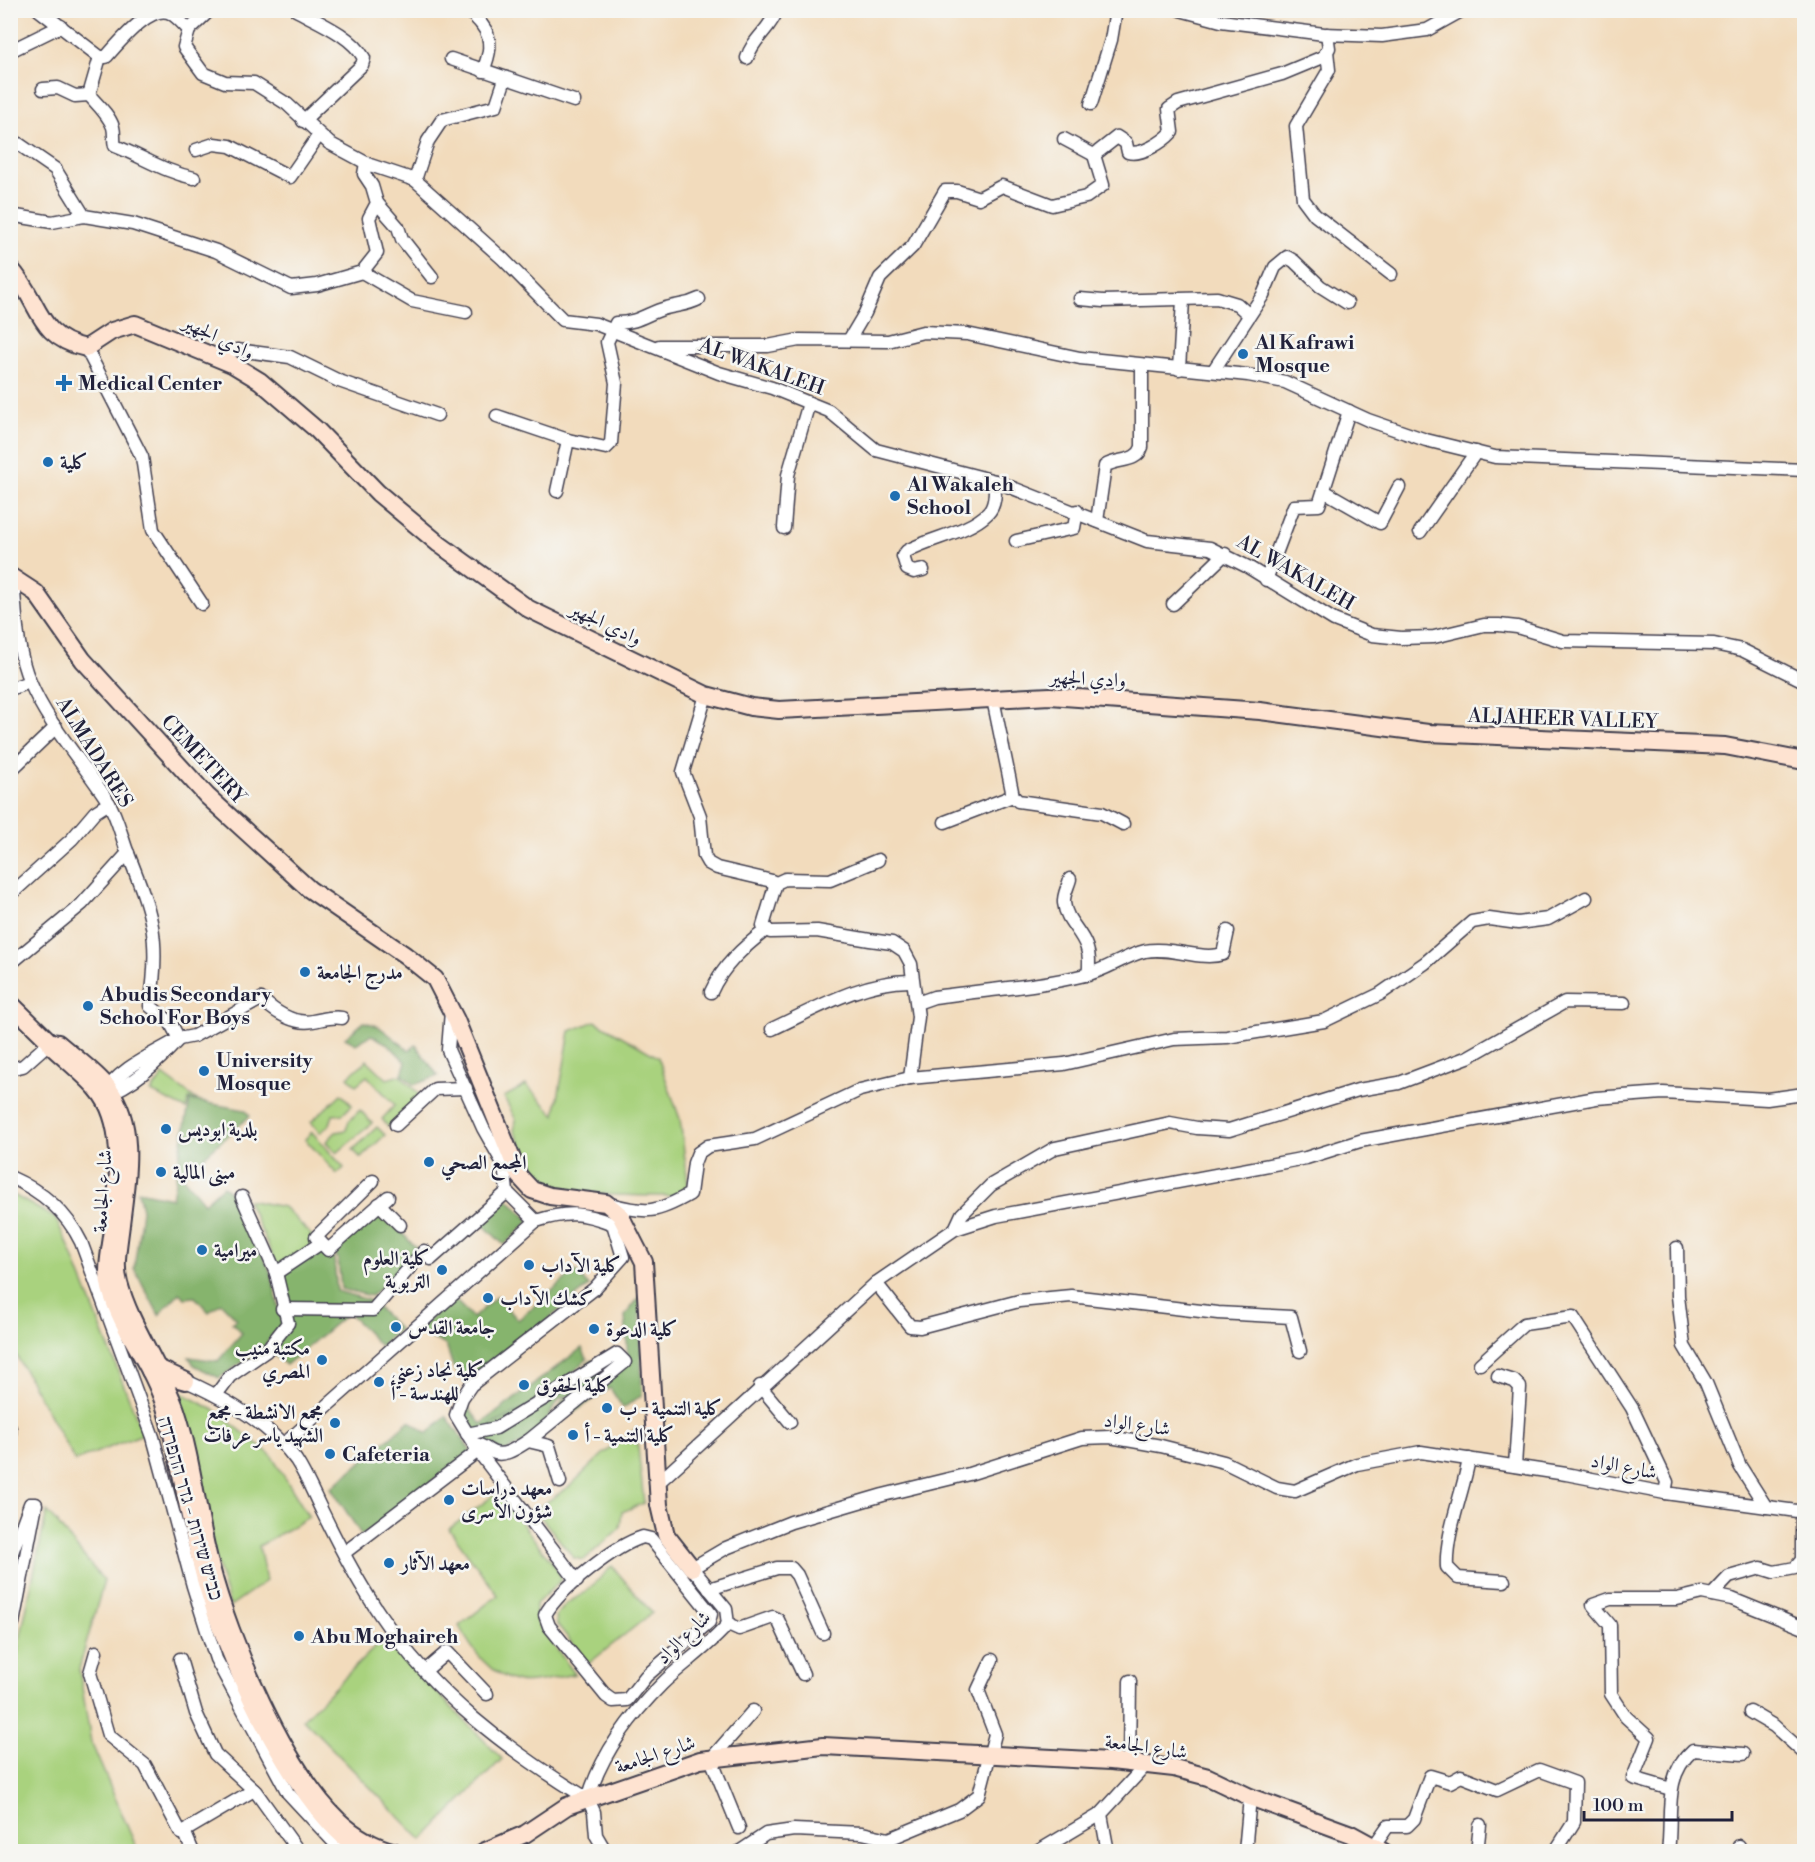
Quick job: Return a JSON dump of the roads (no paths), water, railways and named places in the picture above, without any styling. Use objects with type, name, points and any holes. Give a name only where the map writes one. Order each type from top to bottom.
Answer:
[{"type":"street","points":[[39,10],[100,57],[105,57],[147,17],[157,11],[171,12],[189,30]]},
{"type":"street","points":[[210,10],[189,30],[184,47],[203,73],[225,82],[254,83],[287,104],[319,135],[366,163],[415,180],[428,141],[442,120],[496,106],[505,79]]},
{"type":"street","points":[[296,10],[331,29],[360,50],[364,58],[362,65],[303,121]]},
{"type":"street","points":[[470,10],[474,19],[483,26],[491,50],[483,71]]},
{"type":"street","points":[[747,58],[751,45],[772,23],[777,10]]},
{"type":"street","points":[[1091,104],[1111,40],[1116,10]]},
{"type":"street","points":[[1180,10],[1221,21],[1327,34],[1382,36],[1427,30],[1463,10]]},
{"type":"street","points":[[10,51],[61,26]]},
{"type":"street","points":[[1327,34],[1329,70],[1296,126],[1303,199],[1316,215],[1391,274]]},
{"type":"street","points":[[1094,155],[1117,137],[1126,143],[1128,152],[1135,154],[1142,151],[1172,132],[1169,109],[1178,103],[1282,74],[1323,57],[1327,51]]},
{"type":"street","points":[[89,95],[100,57]]},
{"type":"street","points":[[451,59],[574,101]]},
{"type":"street","points":[[43,89],[58,88],[75,96],[89,95]]},
{"type":"street","points":[[89,95],[108,116],[114,129],[115,146],[171,173],[194,178]]},
{"type":"street","points":[[196,150],[214,144],[230,146],[290,177],[319,135]]},
{"type":"street","points":[[10,138],[55,169],[84,216]]},
{"type":"street","points":[[849,339],[865,313],[880,278],[913,246],[945,191],[957,191],[979,198],[1002,186],[1052,205],[1086,197],[1103,185],[1094,155],[1064,139]]},
{"type":"street","points":[[366,163],[364,174],[372,186],[377,203],[398,227],[402,239],[432,277]]},
{"type":"street","name":"AL WAKALEH","points":[[415,180],[503,259],[563,320],[596,324],[719,373],[772,388],[829,411],[876,450],[995,481],[1077,511],[1147,541],[1210,548],[1225,554],[1334,620],[1372,635],[1401,638],[1434,637],[1484,625],[1499,625],[1517,627],[1563,641],[1714,644],[1742,650],[1804,681]]},
{"type":"street","points":[[10,215],[52,222],[84,216],[133,224],[216,252],[291,288],[317,285],[362,272],[377,253],[369,218],[377,203]]},
{"type":"street","points":[[1213,371],[1263,295],[1275,267],[1287,257],[1320,286],[1347,303]]},
{"type":"street","points":[[10,268],[22,280],[46,327],[57,338],[86,348],[142,457],[153,530],[202,604]]},
{"type":"street","points":[[362,272],[412,301],[466,312]]},
{"type":"street","points":[[1080,299],[1103,301],[1216,298],[1237,304],[1250,315]]},
{"type":"street","points":[[497,416],[568,440],[606,448],[611,443],[616,383],[607,342],[611,330],[616,323],[644,319],[666,308],[685,306],[699,299]]},
{"type":"street","points":[[1179,369],[1183,300]]},
{"type":"street","name":"وادي الجهير","points":[[86,348],[112,331],[135,324],[214,356],[260,381],[317,430],[378,493],[489,583],[529,609],[706,695],[751,707],[779,710],[1050,696],[1260,711],[1320,720]]},
{"type":"street","points":[[652,346],[768,346],[799,340],[888,341],[923,332],[968,334],[1080,358],[1142,366],[1213,371],[1285,382],[1348,411],[1426,440],[1495,457],[1804,470]]},
{"type":"street","points":[[214,356],[237,350],[290,357],[339,381],[437,415]]},
{"type":"street","points":[[1097,521],[1105,466],[1116,459],[1133,458],[1140,454],[1142,447],[1142,366]]},
{"type":"street","points":[[784,528],[788,475],[809,403]]},
{"type":"street","points":[[1266,580],[1294,506],[1319,505],[1348,411]]},
{"type":"street","points":[[557,491],[568,440]]},
{"type":"street","points":[[1420,532],[1476,452]]},
{"type":"street","points":[[923,570],[914,572],[907,569],[903,556],[908,551],[973,522],[989,512],[994,500],[995,481]]},
{"type":"street","points":[[1324,491],[1380,523],[1399,487]]},
{"type":"street","points":[[1016,541],[1074,528],[1077,511]]},
{"type":"street","points":[[1173,604],[1225,554]]},
{"type":"street","name":"ALMADARES","points":[[12,577],[19,642],[29,682],[56,727],[109,802],[144,889],[155,937],[156,964],[150,1006],[170,1022],[179,1039]]},
{"type":"street","name":"CEMETERY","points":[[12,577],[36,593],[83,660],[207,796],[309,889],[435,979],[451,1009],[519,1176],[532,1190],[550,1196],[606,1203]]},
{"type":"street","points":[[10,689],[29,682]]},
{"type":"street","points":[[706,695],[683,772],[700,816],[704,856],[717,868],[772,881],[774,884]]},
{"type":"street","points":[[993,699],[1013,796],[1018,801],[1102,813],[1123,824]]},
{"type":"street","name":"ALJAHEER VALLEY","points":[[1320,720],[1428,733],[1725,746],[1804,761]]},
{"type":"street","points":[[13,763],[56,727]]},
{"type":"street","points":[[945,822],[1013,796]]},
{"type":"street","points":[[10,895],[72,839],[94,812],[109,802]]},
{"type":"street","points":[[10,964],[81,904],[128,853]]},
{"type":"street","points":[[774,884],[785,879],[830,880],[878,860]]},
{"type":"street","points":[[1070,879],[1064,899],[1065,911],[1082,934],[1091,960],[1088,975]]},
{"type":"street","points":[[774,884],[763,926],[770,932],[817,931],[892,943],[904,951],[911,964],[918,1017],[910,1078]]},
{"type":"street","points":[[606,1203],[641,1213],[670,1206],[690,1194],[694,1163],[699,1153],[708,1146],[754,1139],[860,1090],[910,1078],[1064,1064],[1174,1039],[1227,1037],[1324,1021],[1380,994],[1425,963],[1472,922],[1489,919],[1518,923],[1548,919],[1586,898]]},
{"type":"street","points":[[711,992],[718,975],[767,929]]},
{"type":"street","points":[[917,1003],[934,997],[1061,981],[1088,975],[1148,951],[1180,951],[1215,957],[1223,954],[1228,931]]},
{"type":"street","points":[[772,1029],[836,1000],[890,980],[912,981]]},
{"type":"street","points":[[107,1092],[138,1077],[179,1039],[194,1036],[261,999],[278,1014],[291,1019],[305,1022],[334,1017],[342,1018]]},
{"type":"street","points":[[955,1229],[962,1214],[991,1185],[1055,1148],[1170,1123],[1229,1130],[1358,1090],[1399,1083],[1468,1057],[1565,1002],[1624,1003]]},
{"type":"street","name":"شارع الجامعة","points":[[10,1003],[50,1042],[58,1043],[107,1092],[123,1124],[128,1160],[117,1264],[118,1283],[157,1372]]},
{"type":"street","points":[[451,1009],[448,1050],[504,1165],[507,1192],[536,1221]]},
{"type":"street","points":[[10,1069],[23,1066],[50,1042]]},
{"type":"street","points":[[396,1125],[435,1089],[466,1088]]},
{"type":"street","points":[[659,1482],[760,1386],[876,1283],[955,1229],[996,1216],[1306,1158],[1360,1141],[1596,1098],[1663,1093],[1767,1099],[1804,1094]]},
{"type":"street","name":"כביש שירות - גדר ההפרדה","points":[[10,1177],[47,1197],[72,1222],[153,1437],[193,1586],[216,1659],[288,1792],[343,1851]]},
{"type":"street","points":[[373,1181],[316,1237],[328,1250],[383,1200],[400,1225]]},
{"type":"street","points":[[282,1308],[372,1310],[424,1251],[431,1259],[507,1192]]},
{"type":"street","points":[[216,1395],[230,1376],[266,1351],[288,1323],[282,1308],[276,1273],[242,1197]]},
{"type":"street","points":[[606,1203],[620,1215],[644,1262],[660,1505],[666,1535],[692,1568]]},
{"type":"street","points":[[283,1445],[536,1221],[559,1214],[588,1214],[613,1224],[623,1257],[594,1289],[471,1385],[462,1398],[456,1415],[473,1443],[577,1581]]},
{"type":"street","points":[[276,1273],[321,1243]]},
{"type":"street","points":[[1677,1248],[1678,1296],[1684,1346],[1707,1383],[1740,1466],[1766,1507]]},
{"type":"street","points":[[876,1283],[910,1326],[920,1327],[1019,1301],[1071,1296],[1218,1313],[1291,1317],[1300,1352]]},
{"type":"street","points":[[1480,1364],[1524,1324],[1573,1317],[1632,1407],[1667,1482],[1665,1493]]},
{"type":"street","points":[[344,1553],[473,1443],[617,1354],[625,1362],[528,1441],[504,1454],[493,1453],[484,1446],[473,1443]]},
{"type":"street","points":[[157,1372],[186,1381],[216,1395],[264,1428],[283,1445],[306,1477],[344,1553],[382,1617],[426,1670],[494,1737],[588,1799],[594,1812],[596,1835],[606,1851]]},
{"type":"street","points":[[157,1372],[210,1598],[239,1670],[293,1775],[320,1814],[348,1842],[363,1851]]},
{"type":"street","points":[[157,1372],[187,1451],[211,1568],[243,1658],[273,1722],[289,1754],[333,1814],[362,1839],[395,1851]]},
{"type":"street","points":[[1498,1376],[1514,1381],[1521,1387],[1515,1466]]},
{"type":"street","points":[[760,1386],[790,1422]]},
{"type":"street","points":[[10,1428],[10,1433]]},
{"type":"street","name":"شارع الواد","points":[[588,1799],[595,1776],[610,1745],[662,1684],[728,1624],[726,1609],[692,1568],[726,1548],[791,1522],[883,1495],[969,1474],[1082,1438],[1110,1437],[1172,1448],[1224,1462],[1276,1488],[1295,1491],[1357,1464],[1421,1452],[1665,1493],[1803,1512]]},
{"type":"street","points":[[528,1441],[549,1446],[560,1482]]},
{"type":"street","points":[[1469,1459],[1464,1492],[1446,1550],[1448,1568],[1458,1578],[1504,1581]]},
{"type":"street","points":[[10,1558],[30,1504],[36,1504],[13,1623]]},
{"type":"street","points":[[1712,1595],[1729,1577],[1761,1568],[1774,1572],[1796,1568],[1802,1560],[1803,1512]]},
{"type":"street","points":[[643,1537],[651,1539],[711,1614],[708,1622],[646,1676],[627,1700],[613,1701],[606,1696],[546,1621],[545,1615],[550,1606],[577,1581],[631,1540],[643,1537]]},
{"type":"street","points":[[709,1589],[777,1568],[791,1568],[797,1575],[823,1633]]},
{"type":"street","points":[[1671,1789],[1633,1778],[1649,1738],[1626,1717],[1611,1694],[1610,1625],[1593,1605],[1610,1599],[1677,1599],[1702,1593],[1763,1610],[1804,1628]]},
{"type":"street","points":[[728,1624],[739,1629],[773,1617],[778,1620],[803,1674]]},
{"type":"street","points":[[96,1652],[90,1673],[108,1735],[145,1765],[181,1833],[254,1790]]},
{"type":"street","points":[[426,1670],[447,1652],[488,1694]]},
{"type":"street","points":[[180,1659],[196,1713],[215,1754],[254,1790],[299,1851]]},
{"type":"street","points":[[739,1851],[766,1834],[794,1830],[862,1833],[889,1839],[959,1810],[979,1795],[995,1734],[978,1689],[992,1660]]},
{"type":"street","points":[[1129,1763],[1130,1681]]},
{"type":"street","points":[[739,1828],[711,1759],[753,1711]]},
{"type":"street","points":[[1750,1712],[1774,1726],[1804,1753]]},
{"type":"street","name":"شارع الجامعة","points":[[588,1799],[700,1760],[823,1746],[991,1753],[1129,1763],[1208,1777],[1250,1797],[1351,1834],[1379,1849]]},
{"type":"street","points":[[1668,1851],[1671,1789],[1676,1770],[1693,1750],[1743,1754]]},
{"type":"street","points":[[1037,1851],[1101,1814],[1146,1765]]},
{"type":"street","points":[[1379,1849],[1388,1826],[1407,1826],[1414,1819],[1430,1776],[1450,1782],[1461,1776],[1497,1790],[1539,1770],[1575,1783],[1574,1822],[1556,1851]]},
{"type":"street","points":[[1245,1851],[1250,1797]]},
{"type":"street","points":[[483,1851],[525,1834],[567,1806],[588,1799]]},
{"type":"street","points":[[508,1851],[530,1840],[588,1799]]},
{"type":"street","points":[[1101,1814],[1108,1851]]},
{"type":"street","points":[[1477,1851],[1480,1825]]},
{"type":"street","points":[[184,1831],[193,1851]]},
{"type":"place","name":"Al Kafrawi Mosque","points":[[1243,354]]},
{"type":"place","name":"Medical Center","points":[[64,383]]},
{"type":"place","name":"كلية","points":[[48,462]]},
{"type":"place","name":"Al Wakaleh School","points":[[895,496]]},
{"type":"place","name":"مدرج الجامعة","points":[[305,972]]},
{"type":"place","name":"Abudis Secondary School For Boys","points":[[88,1006]]},
{"type":"place","name":"University Mosque","points":[[204,1071]]},
{"type":"place","name":"بلدية ابوديس","points":[[166,1129]]},
{"type":"place","name":"المجمع الصحي","points":[[429,1162]]},
{"type":"place","name":"مبنى المالية","points":[[161,1172]]},
{"type":"place","name":"ميرامية","points":[[202,1250]]},
{"type":"place","name":"كلية الآداب","points":[[529,1265]]},
{"type":"place","name":"كلية العلوم التربوية","points":[[442,1270]]},
{"type":"place","name":"كشك الآداب","points":[[488,1298]]},
{"type":"place","name":"جامعة القدس","points":[[396,1327]]},
{"type":"place","name":"كلية الدعوة","points":[[594,1329]]},
{"type":"place","name":"مكتبة منيب المصري","points":[[322,1360]]},
{"type":"place","name":"كلية نجاد زعني للهندسة - أ","points":[[379,1382]]},
{"type":"place","name":"كلية الحقوق","points":[[524,1385]]},
{"type":"place","name":"كلية التنمية - ب","points":[[607,1408]]},
{"type":"place","name":"مجمع الانشطة - مجمع الشهيد ياسر عرفات","points":[[335,1423]]},
{"type":"place","name":"كلية التنمية - أ","points":[[573,1435]]},
{"type":"place","name":"Cafeteria","points":[[330,1454]]},
{"type":"place","name":"معهد دراسات شؤون الأسرى","points":[[449,1500]]},
{"type":"place","name":"معهد الآثار","points":[[389,1563]]},
{"type":"place","name":"Abu Moghaireh","points":[[299,1636]]}]
